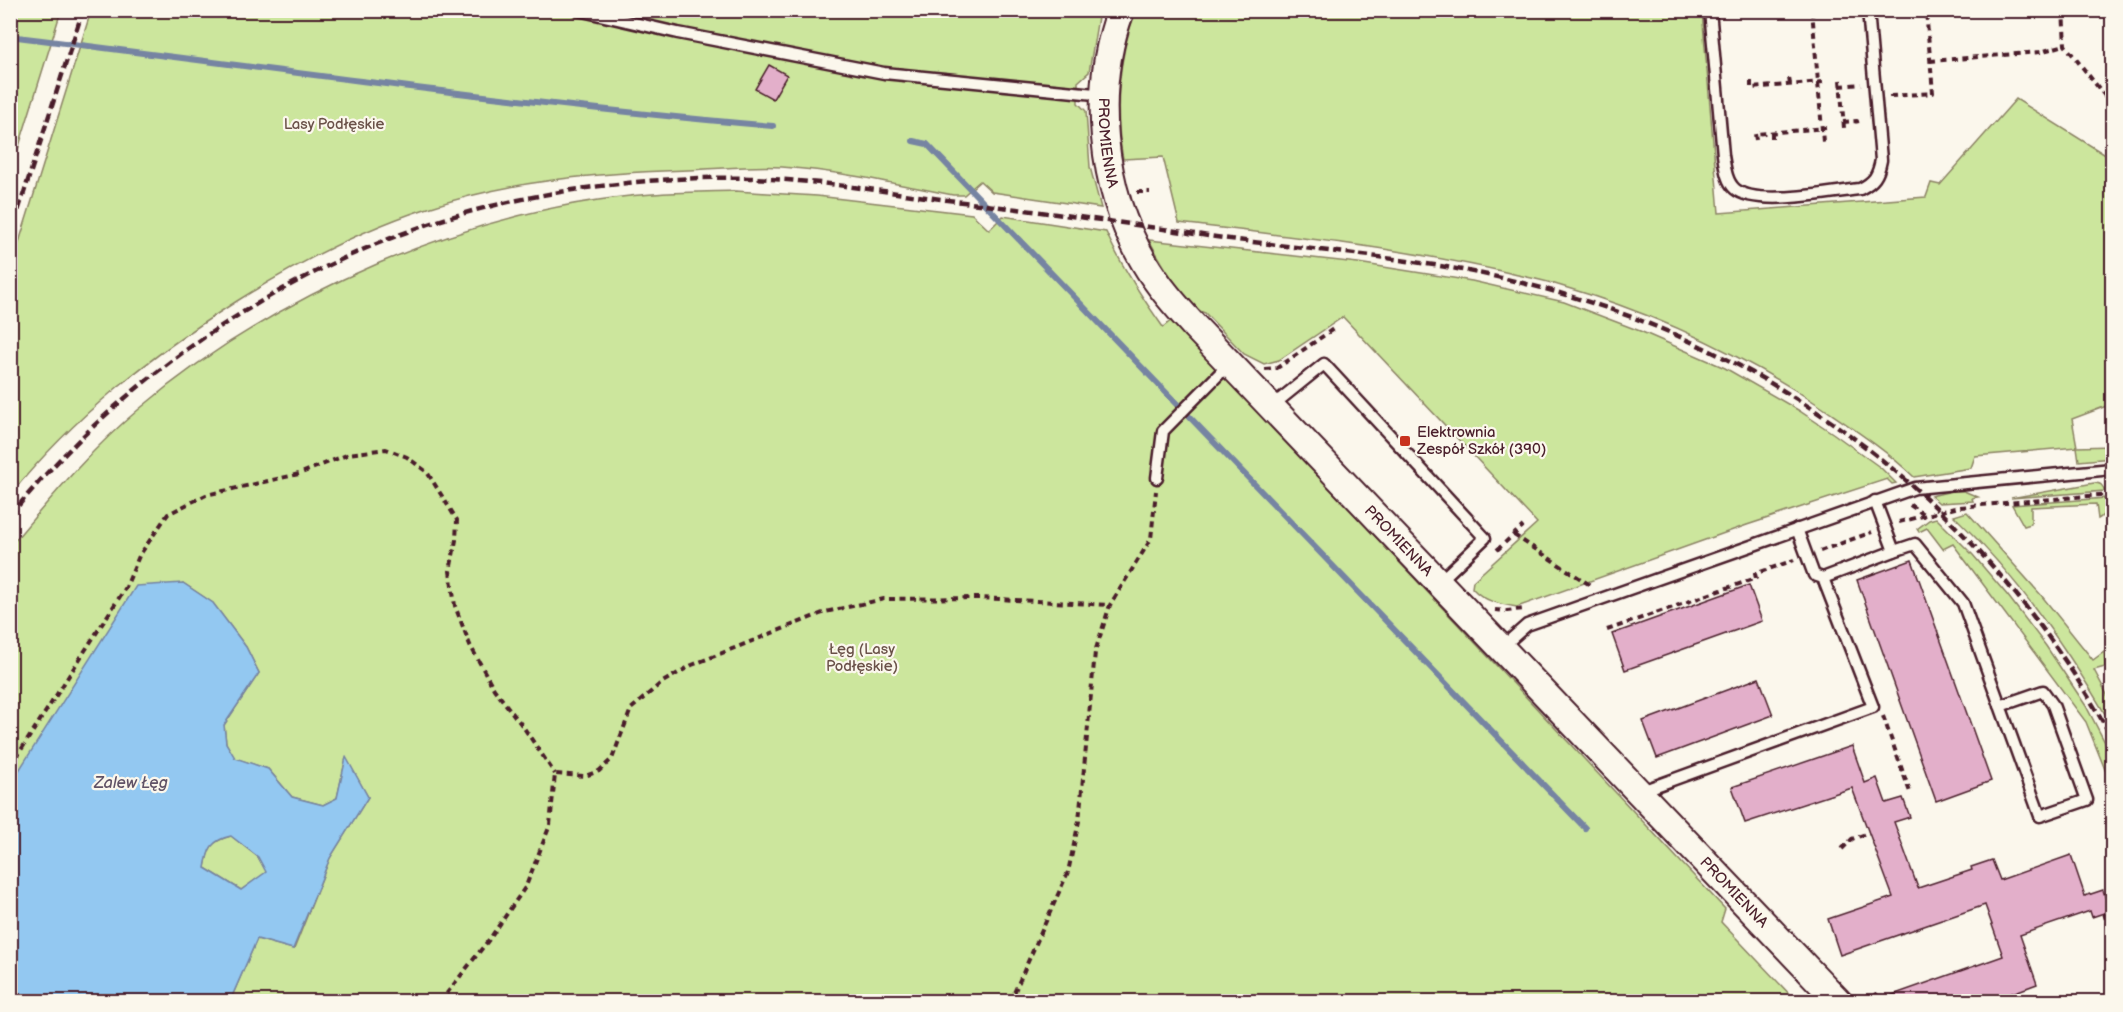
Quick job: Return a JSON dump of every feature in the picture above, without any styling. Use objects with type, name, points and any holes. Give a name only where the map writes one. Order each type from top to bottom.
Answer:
[{"type":"street","name":"PROMIENNA","points":[[1121,10],[1106,75],[1105,128],[1109,163],[1116,198],[1134,243],[1145,263],[1175,305],[1839,1002]]},
{"type":"lane","points":[[578,10],[678,33],[885,73],[1106,95]]},
{"type":"lane","points":[[1710,10],[1722,155],[1726,176],[1734,189],[1763,199],[1860,189],[1873,183],[1881,160],[1868,10]]},
{"type":"lane","points":[[1157,478],[1163,431],[1230,363]]},
{"type":"lane","points":[[1271,407],[1324,364],[1485,538],[1439,583]]},
{"type":"lane","points":[[1501,648],[1527,625],[1915,488],[2112,469]]},
{"type":"lane","points":[[1875,501],[1894,551]]},
{"type":"lane","points":[[1797,529],[1814,575],[1823,578],[1915,544],[1963,603],[2000,706],[2040,816],[2087,800],[2053,705],[2043,691],[2000,706]]},
{"type":"lane","points":[[1639,792],[1873,707],[1823,578]]},
{"type":"path","points":[[1812,10],[1821,82],[1823,142]]},
{"type":"path","points":[[1840,86],[1889,83],[1891,96],[1933,93],[1926,10]]},
{"type":"path","points":[[2063,10],[2065,45],[2112,105]]},
{"type":"path","points":[[1930,61],[2040,52],[2065,45]]},
{"type":"path","points":[[1789,78],[1790,84]]},
{"type":"path","points":[[1769,80],[1769,86]]},
{"type":"path","points":[[1840,80],[1844,128]]},
{"type":"path","points":[[1751,81],[1751,88],[1821,82]]},
{"type":"path","points":[[1843,122],[1857,121],[1858,127]]},
{"type":"path","points":[[1756,140],[1755,134],[1772,132],[1793,134],[1824,128]]},
{"type":"path","points":[[1772,132],[1772,139]]},
{"type":"path","points":[[1257,367],[1277,368],[1336,327]]},
{"type":"path","points":[[10,767],[126,587],[139,556],[168,514],[206,495],[299,474],[349,454],[386,449],[407,457],[428,472],[457,520],[450,571],[455,606],[470,645],[494,689],[555,774],[550,825],[526,886],[491,937],[440,1002]]},
{"type":"path","points":[[1010,1002],[1068,872],[1079,820],[1095,652],[1110,605],[1151,539],[1157,478]]},
{"type":"path","points":[[1489,557],[1523,526]]},
{"type":"path","points":[[1514,535],[1590,585],[1580,589]]},
{"type":"path","points":[[555,774],[585,776],[599,771],[612,759],[631,710],[661,683],[681,671],[825,612],[884,599],[979,598],[1110,605]]},
{"type":"path","points":[[1494,610],[1520,610],[1530,606]]},
{"type":"path","points":[[1873,707],[1879,705],[1911,795]]},
{"type":"path","points":[[1842,849],[1852,839],[1869,833]]},
{"type":"path","points":[[2104,913],[2112,939]]},
{"type":"path","points":[[1875,993],[1883,1002]]},
{"type":"green space","points":[[10,11],[61,11],[11,172]]},
{"type":"green space","name":"Lasy Podłęskie","points":[[91,11],[1099,11],[1089,72],[1078,82],[1078,103],[1086,111],[1090,167],[1101,208],[992,192],[980,181],[964,195],[953,195],[847,175],[771,167],[588,176],[522,185],[457,199],[376,227],[328,249],[259,287],[205,322],[116,388],[61,439],[11,494],[11,268]]},
{"type":"green space","points":[[1136,11],[1702,11],[1719,213],[1926,197],[1931,183],[1940,185],[2016,99],[2112,159],[2112,404],[2072,419],[2077,447],[1975,456],[1971,468],[1914,477],[1856,431],[1790,387],[1694,336],[1593,296],[1537,279],[1421,255],[1179,223],[1163,157],[1123,159],[1120,141],[1119,84],[1125,47]]},
{"type":"green space","name":"Łęg (Lasy Podłęskie)","points":[[735,191],[817,196],[972,214],[989,230],[1003,216],[1106,232],[1132,281],[1163,327],[1172,320],[1725,909],[1721,922],[1796,1001],[1601,1002],[1598,999],[1597,1002],[230,1001],[257,939],[294,949],[330,858],[368,797],[346,758],[337,798],[323,805],[292,797],[268,769],[234,758],[226,743],[224,725],[259,673],[246,647],[213,603],[183,583],[11,783],[11,545],[87,458],[138,410],[192,368],[251,329],[314,294],[379,263],[447,237],[516,217],[585,202],[653,194]]},
{"type":"green space","points":[[1149,240],[1358,263],[1472,281],[1564,302],[1640,331],[1725,368],[1798,410],[1834,434],[1881,468],[1896,483],[1892,484],[1887,479],[1747,525],[1517,607],[1493,602],[1472,588],[1473,581],[1537,523],[1343,317],[1279,360],[1264,364],[1244,354],[1205,313],[1190,302],[1174,282]]},
{"type":"green space","points":[[2112,446],[2112,458],[2079,461],[2077,447]]},
{"type":"green space","points":[[2094,483],[2101,485],[2105,491],[2011,498]]},
{"type":"green space","points":[[1964,491],[1978,497],[1972,498],[1973,501],[1939,503],[1931,496]]},
{"type":"green space","points":[[2106,498],[2106,508],[2098,519],[2096,504],[2031,507],[2031,524],[2024,526],[2012,505]]},
{"type":"green space","points":[[1967,512],[2041,595],[2093,660],[2104,652],[2105,667],[2094,670],[2112,704],[2112,726],[2078,669],[2021,589],[1954,516]]},
{"type":"green space","points":[[1936,518],[1973,555],[2008,596],[2046,646],[2086,706],[2112,756],[2112,787],[2086,722],[1953,544],[1943,549],[1927,528],[1919,532],[1917,529]]},
{"type":"green space","points":[[231,836],[258,857],[267,872],[241,890],[205,868],[212,846],[219,840]]},
{"type":"water","name":"Zalew Łęg","points":[[183,583],[213,603],[246,647],[259,673],[224,725],[226,743],[235,758],[268,769],[292,797],[323,805],[337,798],[346,757],[368,797],[330,858],[293,949],[257,939],[230,1001],[11,1001],[11,783],[136,586]],"holes":[[[231,836],[258,857],[266,872],[241,890],[205,868],[212,846],[219,840]]]},
{"type":"building","points":[[769,65],[787,75],[773,99],[755,89]]},
{"type":"building","points":[[1912,560],[1991,781],[1936,801],[1857,580]]},
{"type":"building","points":[[1749,585],[1762,621],[1625,670],[1612,634]]},
{"type":"building","points":[[1759,678],[1773,715],[1657,758],[1643,721]]},
{"type":"building","points":[[1852,746],[1865,783],[1877,778],[1886,803],[1903,798],[1910,817],[1894,822],[1918,888],[1972,870],[1971,867],[1992,860],[2000,880],[2071,855],[2085,896],[2103,890],[2110,911],[2092,917],[2090,911],[2020,935],[2037,984],[1988,1002],[1881,1002],[1881,999],[2003,956],[1985,905],[1840,955],[1828,919],[1893,897],[1852,788],[1745,823],[1732,787]]},
{"type":"waterway","points":[[10,36],[486,96],[773,126]]},
{"type":"waterway","points":[[913,141],[927,144],[1585,828]]},
{"type":"railway","points":[[10,236],[83,10]]},
{"type":"railway","points":[[10,516],[52,467],[147,379],[199,341],[254,306],[310,274],[369,247],[429,224],[466,213],[505,203],[587,188],[670,179],[710,178],[776,179],[829,184],[1229,239],[1431,264],[1510,280],[1606,308],[1697,345],[1782,390],[1861,444],[1934,506],[2000,576],[2060,653],[2112,738]]},
{"type":"place","name":"Elektrownia Zespół Szkół (390)","points":[[1405,441]]}]
